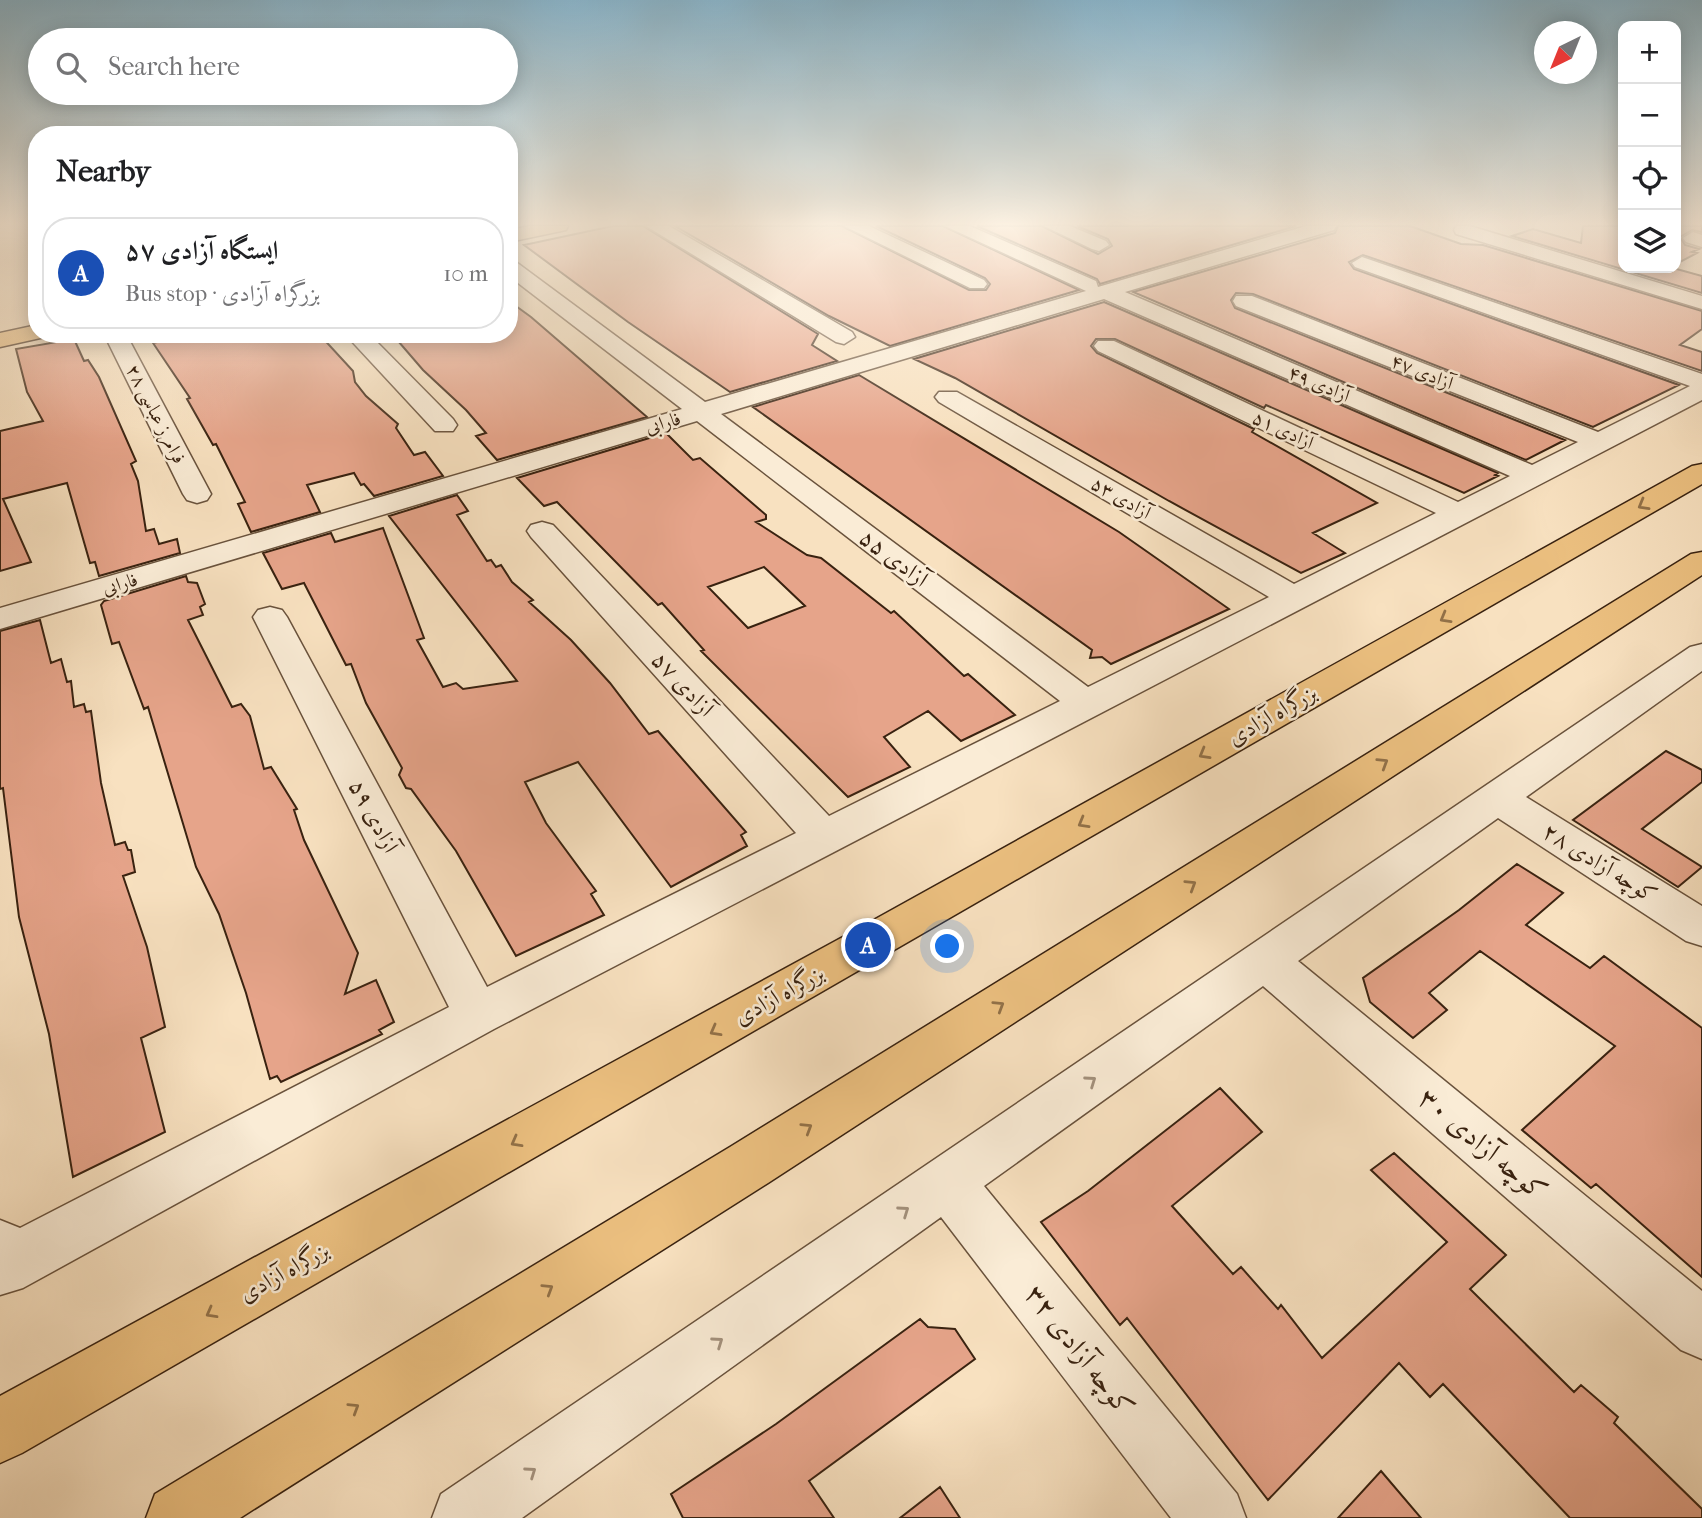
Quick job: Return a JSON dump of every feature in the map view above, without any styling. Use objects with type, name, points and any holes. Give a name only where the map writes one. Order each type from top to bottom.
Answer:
[{"type":"main road","points":[[0,328],[28,323]]},
{"type":"main road","points":[[0,340],[28,334]]},
{"type":"main road","name":"بزرگراه آزادی","points":[[0,1431],[868,945],[1702,472]]},
{"type":"main road","points":[[179,1518],[761,1157],[1702,561]]},
{"type":"main road","points":[[219,1518],[296,1444]]},
{"type":"street","name":"آزادی ۵۵","points":[[550,297],[1087,704]]},
{"type":"street","points":[[776,297],[844,337]]},
{"type":"street","name":"فارابی","points":[[0,619],[701,411],[1069,297]]},
{"type":"street","name":"۴۹ آزادی","points":[[1118,297],[1533,476]]},
{"type":"street","points":[[1459,297],[1702,382]]},
{"type":"street","points":[[1682,297],[1702,303]]},
{"type":"street","name":"۴۷ آزادی","points":[[1244,301],[1600,442]]},
{"type":"street","name":"فرامرز عباسی ۲۸","points":[[120,343],[198,494]]},
{"type":"street","points":[[365,343],[444,425]]},
{"type":"street","name":"۵۱ آزادی","points":[[1106,346],[1460,514]]},
{"type":"street","points":[[2,1258],[1702,390]]},
{"type":"street","name":"۵۳ آزادی","points":[[948,397],[1294,598]]},
{"type":"street","name":"آزادی ۵۷","points":[[542,531],[825,838]]},
{"type":"street","name":"آزادی ۵۹","points":[[270,617],[477,1015]]},
{"type":"street","points":[[473,1516],[1497,798],[1691,676]]},
{"type":"street","name":"کوچه آزادی ۲۸","points":[[1497,798],[1702,928]]},
{"type":"street","name":"کوچه آزادی ۳۰","points":[[1265,960],[1702,1329]]},
{"type":"street","name":"کوچه آزادی ۳۲","points":[[947,1182],[1213,1518]]},
{"type":"building","points":[[594,297],[758,297],[818,334],[812,345],[837,361],[730,392]]},
{"type":"building","points":[[796,297],[1056,297],[890,346]]},
{"type":"building","points":[[1144,297],[1233,297],[1231,300],[1235,308],[1565,440],[1526,460]]},
{"type":"building","points":[[1260,297],[1432,297],[1679,385],[1593,427]]},
{"type":"building","points":[[1485,297],[1655,297],[1702,311],[1702,329],[1680,345],[1702,352],[1702,371]]},
{"type":"building","points":[[1104,302],[1498,473],[1495,475],[1498,476],[1464,493],[1266,405],[1264,408],[1115,339],[1096,339],[1091,346],[1097,353],[1254,429],[1252,432],[1377,503],[1313,533],[1345,553],[1301,573],[955,378],[914,359]]},
{"type":"building","points":[[518,308],[647,417],[497,460],[476,436],[486,433],[466,410],[423,370],[400,343],[518,343]]},
{"type":"building","points":[[51,343],[76,343],[84,361],[88,360],[99,377],[136,461],[131,464],[138,481],[146,531],[154,529],[159,544],[177,539],[180,553],[99,576],[95,562],[90,563],[67,483],[3,499],[31,562],[0,571],[0,431],[43,421],[27,392],[16,349]]},
{"type":"building","points":[[153,343],[327,343],[353,371],[355,382],[366,396],[398,424],[396,428],[414,455],[425,452],[443,476],[374,496],[364,484],[361,485],[354,473],[307,485],[320,512],[251,532],[238,504],[245,502],[216,444],[213,445],[187,399],[190,398]]},
{"type":"building","points":[[859,375],[1119,532],[1229,609],[1111,664],[1102,657],[1090,658],[1092,650],[753,407]]},
{"type":"building","points":[[666,433],[693,460],[700,458],[766,515],[766,519],[756,522],[807,555],[821,558],[891,613],[894,611],[964,676],[968,674],[1015,715],[961,741],[928,711],[884,737],[910,767],[848,797],[701,651],[704,650],[662,603],[658,605],[557,502],[544,506],[517,478]],"holes":[[[764,567],[805,606],[748,628],[708,587]]]},
{"type":"building","points":[[457,495],[468,511],[457,515],[487,561],[491,560],[496,567],[501,565],[512,582],[533,600],[529,602],[571,640],[610,683],[649,734],[658,731],[746,832],[741,835],[747,846],[671,887],[578,762],[525,782],[546,823],[596,891],[591,894],[604,915],[516,956],[456,851],[411,789],[406,788],[399,775],[402,768],[366,703],[351,664],[346,665],[304,583],[282,589],[263,553],[331,533],[335,542],[383,528],[424,638],[417,640],[443,687],[456,683],[463,689],[517,681],[389,516]]},
{"type":"building","points":[[186,576],[188,582],[197,583],[205,604],[200,607],[203,615],[188,620],[232,707],[241,704],[250,716],[264,769],[271,767],[297,809],[294,810],[304,840],[358,953],[345,994],[376,980],[394,1022],[379,1030],[382,1034],[281,1082],[277,1076],[270,1079],[246,993],[219,914],[196,867],[148,707],[144,709],[119,642],[112,644],[101,605],[104,601]]},
{"type":"building","points":[[40,620],[51,663],[61,659],[67,682],[71,681],[74,707],[84,704],[86,712],[91,711],[101,783],[115,845],[125,842],[128,850],[131,850],[135,872],[123,876],[147,947],[165,1027],[141,1038],[165,1132],[73,1177],[49,1034],[19,917],[3,788],[0,789],[0,631]]},
{"type":"building","points":[[1666,751],[1702,770],[1702,782],[1642,829],[1702,867],[1678,887],[1573,820]]},
{"type":"building","points":[[1517,864],[1563,893],[1526,925],[1590,968],[1604,956],[1702,1028],[1702,1277],[1596,1184],[1591,1188],[1522,1130],[1615,1046],[1480,951],[1429,993],[1447,1010],[1413,1038],[1370,1002],[1363,978],[1459,910]]},
{"type":"building","points":[[1220,1088],[1262,1132],[1172,1206],[1233,1274],[1241,1267],[1278,1309],[1281,1305],[1322,1358],[1447,1242],[1371,1170],[1394,1153],[1506,1255],[1470,1289],[1574,1392],[1581,1385],[1618,1417],[1614,1423],[1702,1509],[1702,1518],[1570,1518],[1443,1384],[1430,1397],[1399,1363],[1268,1500],[1127,1318],[1120,1325],[1041,1222],[1088,1191]]},
{"type":"building","points":[[920,1319],[928,1327],[955,1329],[975,1359],[809,1481],[834,1518],[683,1518],[671,1494],[776,1424]]},
{"type":"building","points":[[1381,1471],[1421,1518],[1338,1518]]},
{"type":"building","points":[[940,1487],[960,1518],[900,1518]]},
{"type":"place","name":"ایستگاه آزادی ۵۷","points":[[868,945]]}]
